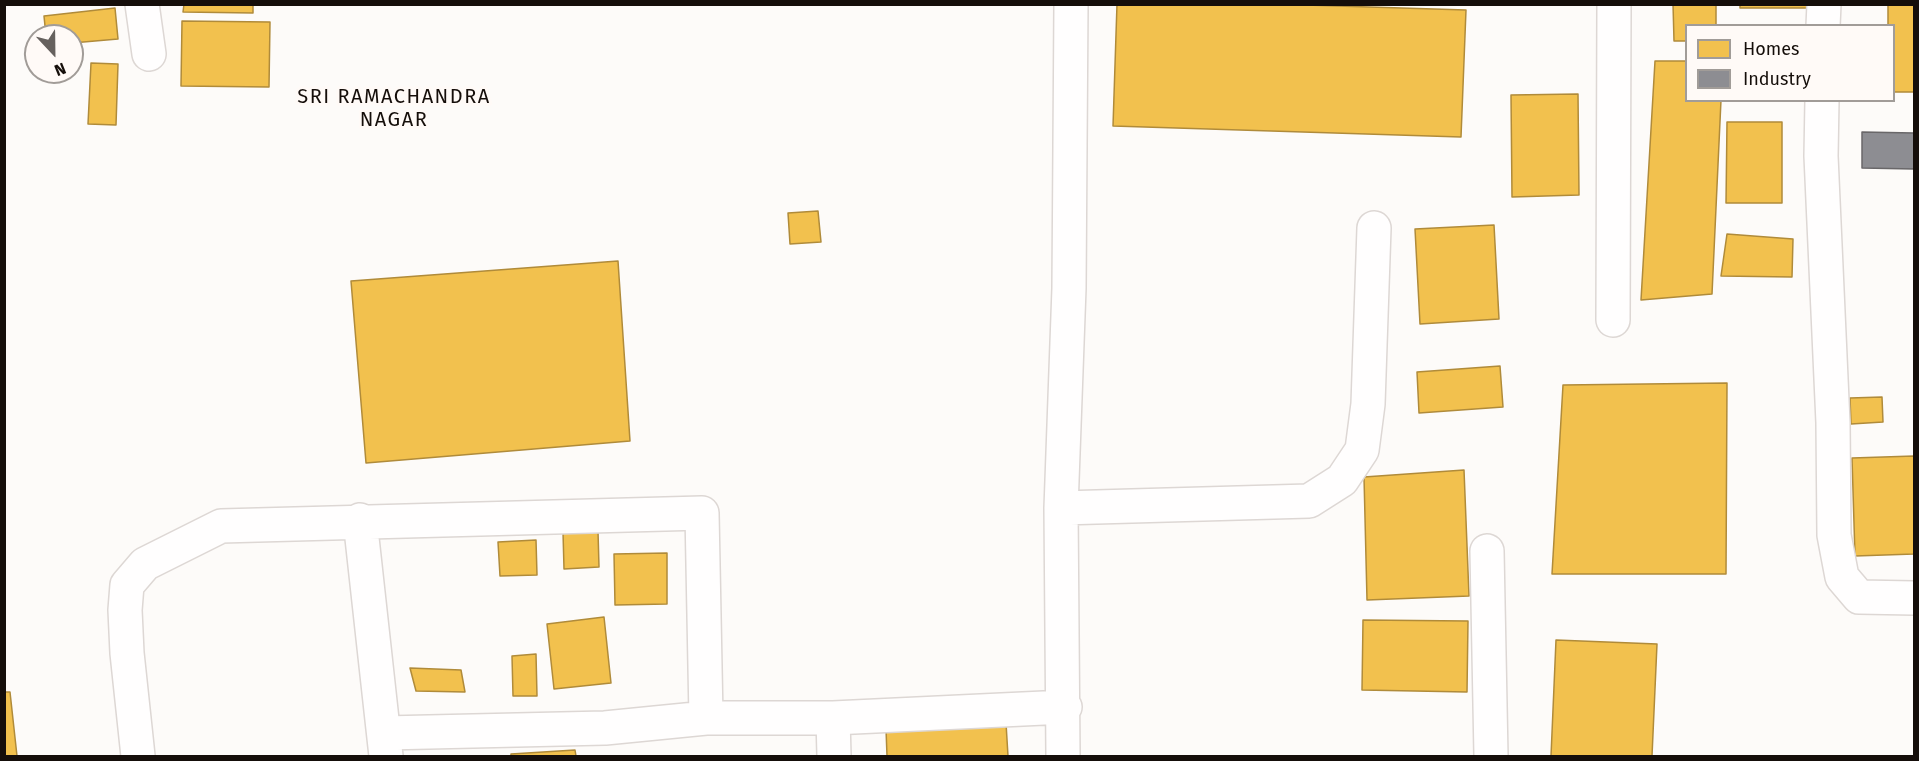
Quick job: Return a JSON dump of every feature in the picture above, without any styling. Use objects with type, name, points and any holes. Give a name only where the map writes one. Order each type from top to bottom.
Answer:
[{"type":"street","points":[[142,4],[149,54]]},
{"type":"street","points":[[1063,756],[1065,707],[1062,508],[1069,288],[1071,4]]},
{"type":"street","points":[[1613,320],[1614,4]]},
{"type":"street","points":[[1823,24],[1824,4]]},
{"type":"street","points":[[1822,102],[1821,156],[1833,423],[1834,535],[1842,577],[1859,597],[1914,598]]},
{"type":"street","points":[[1062,508],[1309,501],[1342,480],[1362,450],[1368,404],[1374,228]]},
{"type":"street","points":[[138,756],[125,610],[127,585],[145,564],[221,526],[360,520],[702,513],[706,718]]},
{"type":"street","points":[[360,520],[386,745],[606,742],[706,718],[833,718],[1065,707]]},
{"type":"street","points":[[1487,551],[1491,756]]},
{"type":"street","points":[[833,718],[834,756]]},
{"type":"building: Homes","points":[[184,4],[253,4],[253,13],[183,12]]},
{"type":"building: Homes","points":[[1117,4],[1273,4],[1466,10],[1461,137],[1113,126]]},
{"type":"building: Homes","points":[[1673,4],[1716,4],[1716,24],[1685,24],[1685,41],[1674,41]]},
{"type":"building: Homes","points":[[1740,4],[1812,4],[1812,8],[1740,8]]},
{"type":"building: Homes","points":[[1888,4],[1914,4],[1914,92],[1895,92],[1895,24],[1888,24]]},
{"type":"building: Homes","points":[[115,8],[118,39],[84,42],[84,24],[45,24],[44,16]]},
{"type":"building: Homes","points":[[182,21],[270,22],[269,87],[181,86]]},
{"type":"building: Homes","points":[[1655,61],[1685,61],[1685,102],[1721,102],[1712,294],[1641,300]]},
{"type":"building: Homes","points":[[91,63],[118,64],[116,125],[88,124]]},
{"type":"building: Homes","points":[[1578,94],[1579,195],[1512,197],[1511,95]]},
{"type":"building: Homes","points":[[1727,122],[1782,122],[1782,203],[1726,203]]},
{"type":"building: Homes","points":[[818,211],[821,242],[790,244],[788,213]]},
{"type":"building: Homes","points":[[1494,225],[1499,319],[1420,324],[1415,229]]},
{"type":"building: Homes","points":[[1727,234],[1793,239],[1792,277],[1721,276]]},
{"type":"building: Homes","points":[[618,261],[630,441],[366,463],[351,281]]},
{"type":"building: Homes","points":[[1500,366],[1503,407],[1419,413],[1417,372]]},
{"type":"building: Homes","points":[[1727,383],[1726,574],[1552,574],[1563,385]]},
{"type":"building: Homes","points":[[1882,397],[1883,422],[1851,424],[1850,398]]},
{"type":"building: Homes","points":[[1914,456],[1914,554],[1855,556],[1852,458]]},
{"type":"building: Homes","points":[[1464,470],[1469,596],[1367,600],[1364,477]]},
{"type":"building: Homes","points":[[598,531],[599,567],[564,569],[563,532]]},
{"type":"building: Homes","points":[[536,540],[537,575],[500,576],[498,542]]},
{"type":"building: Homes","points":[[667,553],[667,604],[615,605],[614,554]]},
{"type":"building: Homes","points":[[604,617],[611,683],[554,689],[547,624]]},
{"type":"building: Homes","points":[[1363,620],[1468,621],[1467,692],[1362,690]]},
{"type":"building: Homes","points":[[1556,640],[1657,644],[1652,756],[1551,756]]},
{"type":"building: Homes","points":[[536,654],[537,696],[513,696],[512,656]]},
{"type":"building: Homes","points":[[410,668],[461,670],[465,692],[416,691]]},
{"type":"building: Homes","points":[[4,692],[10,692],[17,756],[4,756]]},
{"type":"building: Homes","points":[[1006,723],[1008,756],[887,756],[886,729]]},
{"type":"building: Homes","points":[[575,750],[576,756],[511,756],[511,754]]},
{"type":"building: Industry","points":[[1862,132],[1914,133],[1914,169],[1862,168]]},
{"type":"district","name":"SRI RAMACHANDRA NAGAR","points":[[394,108]]}]
